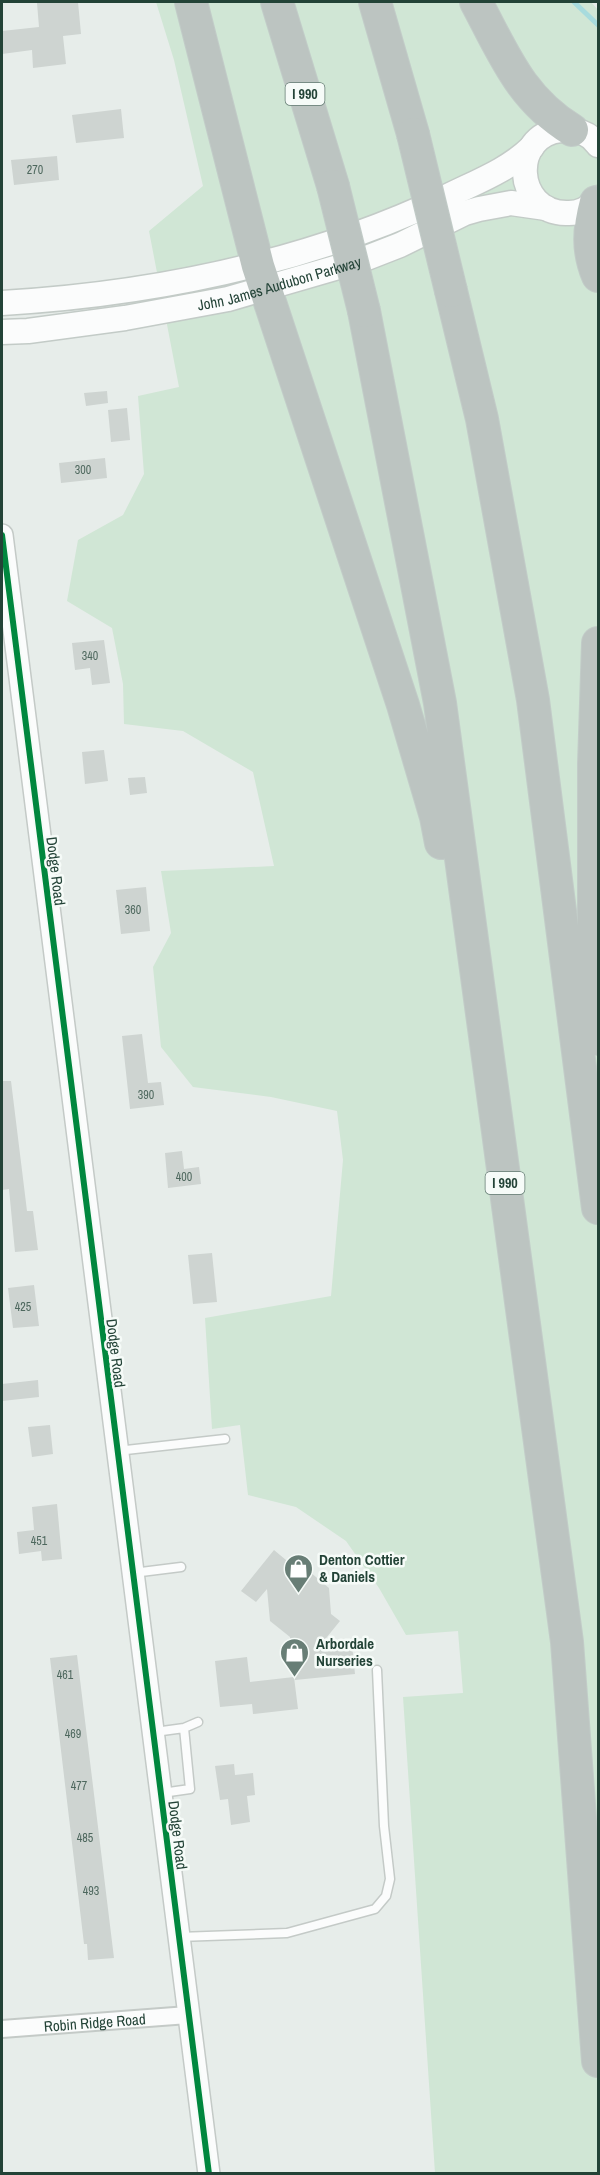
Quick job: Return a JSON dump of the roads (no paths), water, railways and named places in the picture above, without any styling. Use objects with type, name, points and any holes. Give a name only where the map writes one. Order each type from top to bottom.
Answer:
[{"type":"highway","points":[[191,2],[262,278],[358,565],[436,817],[452,898],[469,1008],[493,1090]]},
{"type":"highway","name":"I 990","points":[[277,2],[333,186],[364,311],[441,703],[567,1642],[598,2061]]},
{"type":"highway","points":[[375,2],[413,134],[482,419],[533,700],[598,1208]]},
{"type":"highway","points":[[476,2],[527,92],[554,119],[588,135]]},
{"type":"highway","points":[[597,200],[589,243],[598,276]]},
{"type":"highway","points":[[593,1163],[594,764],[598,643]]},
{"type":"main road","name":"John James Audubon Parkway","points":[[2,332],[28,331],[125,318],[228,300],[262,278],[405,216],[513,164],[542,137],[555,131],[588,135]]},
{"type":"main road","points":[[532,147],[526,160],[524,174],[528,189],[535,200],[546,208]]},
{"type":"main road","name":"John James Audubon Parkway","points":[[2,303],[262,278],[359,261],[400,245],[465,213],[479,209],[511,203],[546,208],[558,213],[572,213],[585,210],[597,200]]},
{"type":"street","name":"Dodge Road","points":[[2,535],[209,2174]]},
{"type":"street","name":"Robin Ridge Road","points":[[2,2029],[188,2015]]},
{"type":"lane","points":[[117,1451],[225,1439]]},
{"type":"lane","points":[[132,1573],[180,1567]]},
{"type":"lane","points":[[178,1937],[287,1934],[375,1909],[386,1896],[390,1879],[384,1826],[377,1670]]},
{"type":"lane","points":[[153,1732],[184,1728],[198,1722]]},
{"type":"lane","points":[[161,1794],[190,1790],[184,1728]]},
{"type":"waterway","points":[[574,2],[598,25]]},
{"type":"place","name":"Denton Cottier & Daniels","points":[[298,1594]]},
{"type":"place","name":"Arbordale Nurseries","points":[[295,1678]]}]
